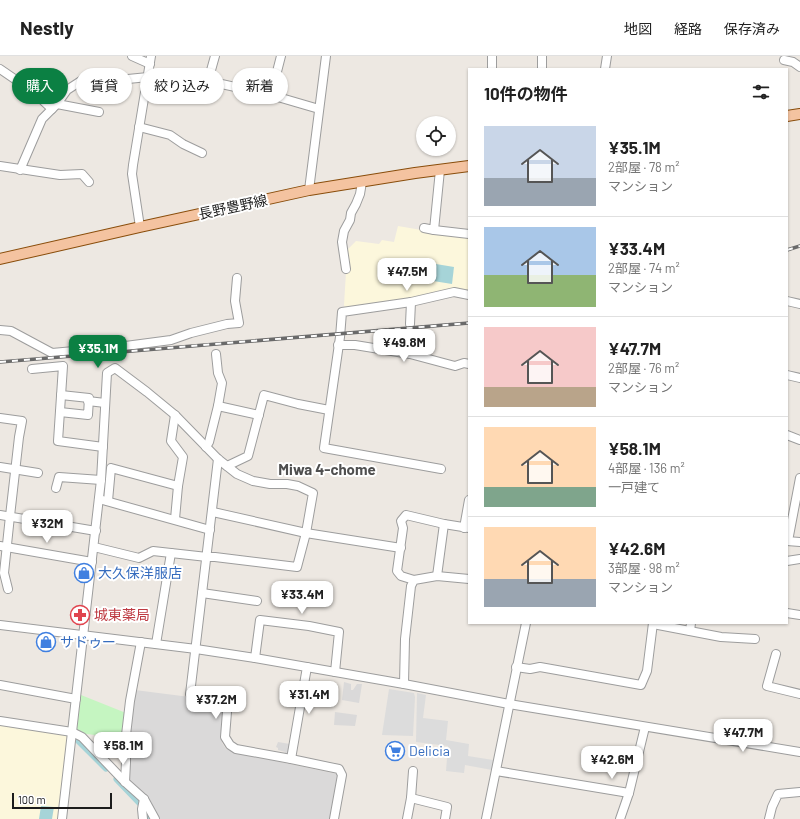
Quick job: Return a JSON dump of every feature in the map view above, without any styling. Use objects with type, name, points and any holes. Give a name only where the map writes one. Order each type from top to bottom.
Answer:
[{"type":"main road","points":[[788,116],[800,114]]},
{"type":"main road","name":"長野豊野線","points":[[0,259],[309,190],[468,166]]},
{"type":"street","points":[[132,56],[151,60]]},
{"type":"street","points":[[215,56],[208,81],[232,86]]},
{"type":"street","points":[[278,68],[281,56]]},
{"type":"street","points":[[309,190],[318,109],[326,56]]},
{"type":"street","points":[[492,56],[492,68]]},
{"type":"street","points":[[542,56],[542,68]]},
{"type":"street","points":[[605,68],[607,56]]},
{"type":"street","points":[[783,68],[785,58],[800,67]]},
{"type":"street","points":[[0,69],[55,107],[99,112]]},
{"type":"street","points":[[20,170],[42,118],[55,107],[67,90],[87,77],[100,74],[118,80],[140,78]]},
{"type":"street","points":[[288,100],[318,109]]},
{"type":"street","points":[[140,227],[132,174],[143,104]]},
{"type":"street","points":[[139,127],[170,135],[183,144],[202,153]]},
{"type":"street","points":[[0,166],[60,175],[82,174],[89,182]]},
{"type":"street","points":[[434,230],[440,170]]},
{"type":"street","points":[[346,269],[342,242],[344,230],[350,220],[351,213],[360,194],[362,182]]},
{"type":"street","points":[[424,228],[468,234]]},
{"type":"street","points":[[0,330],[11,331],[52,353],[118,347],[171,340],[191,333],[227,324],[239,323],[235,301],[237,278]]},
{"type":"street","points":[[441,469],[324,448],[342,312],[411,302],[454,292],[468,295]]},
{"type":"street","points":[[788,301],[800,304]]},
{"type":"street","points":[[410,324],[411,302]]},
{"type":"street","points":[[338,345],[355,345],[410,354],[455,366],[464,363],[468,364]]},
{"type":"street","points":[[206,447],[209,442],[218,406],[222,383],[218,373],[216,354]]},
{"type":"street","points":[[32,369],[63,366],[58,441],[104,447]]},
{"type":"street","points":[[62,819],[96,531],[104,447],[107,373],[115,368],[147,392],[175,415],[218,459],[237,474],[253,481],[298,486],[314,493],[297,568],[215,557],[153,552],[139,558],[94,548]]},
{"type":"street","points":[[788,375],[800,378]]},
{"type":"street","points":[[60,412],[88,415],[89,398],[61,395]]},
{"type":"street","points":[[227,466],[248,456],[264,396],[329,410]]},
{"type":"street","points":[[88,401],[105,403]]},
{"type":"street","points":[[218,406],[259,415]]},
{"type":"street","points":[[175,415],[171,440],[183,457],[178,486],[175,519]]},
{"type":"street","points":[[0,418],[22,421],[10,516],[3,547],[4,573],[8,589]]},
{"type":"street","points":[[788,435],[800,440]]},
{"type":"street","points":[[218,459],[190,694],[228,699],[225,737],[230,745],[236,749],[339,769],[342,775],[334,819]]},
{"type":"street","points":[[0,467],[38,473]]},
{"type":"street","points":[[108,501],[111,468],[178,486]]},
{"type":"street","points":[[56,488],[59,478],[101,480]]},
{"type":"street","points":[[788,536],[800,478]]},
{"type":"street","points":[[99,499],[210,530]]},
{"type":"street","points":[[468,509],[466,528],[406,515],[401,521],[403,528],[397,570],[401,576],[414,580],[437,576],[468,579]]},
{"type":"street","points":[[212,512],[306,533],[401,548]]},
{"type":"street","points":[[0,515],[96,531]]},
{"type":"street","points":[[437,576],[444,524]]},
{"type":"street","points":[[788,541],[800,542]]},
{"type":"street","points":[[3,547],[92,562]]},
{"type":"street","points":[[156,644],[171,554]]},
{"type":"street","points":[[788,561],[800,559]]},
{"type":"street","points":[[404,684],[405,639],[411,586],[414,580]]},
{"type":"street","points":[[202,593],[257,601]]},
{"type":"street","points":[[788,613],[800,615]]},
{"type":"street","points":[[255,658],[260,620],[309,626],[339,632],[335,672]]},
{"type":"street","points":[[486,819],[526,624]]},
{"type":"street","points":[[516,667],[530,670],[540,667],[641,685],[647,671],[653,624]]},
{"type":"street","points":[[662,624],[690,627],[721,636],[755,639]]},
{"type":"street","points":[[0,625],[196,649],[255,658],[509,704],[800,752]]},
{"type":"street","points":[[125,782],[126,735],[130,701],[141,642]]},
{"type":"street","points":[[776,654],[767,686],[800,694]]},
{"type":"street","points":[[291,759],[307,667]]},
{"type":"street","points":[[0,685],[76,699]]},
{"type":"street","points":[[0,721],[72,732],[82,737],[125,782],[155,819]]},
{"type":"street","points":[[620,819],[630,793],[645,727]]},
{"type":"street","points":[[407,819],[411,798],[413,771]]},
{"type":"street","points":[[496,771],[630,793]]},
{"type":"street","points":[[769,819],[772,807],[778,794],[800,792]]},
{"type":"street","points":[[411,798],[447,807],[446,819]]},
{"type":"street","points":[[143,804],[143,819]]},
{"type":"shaded area","points":[[398,226],[468,237],[468,293],[345,308],[347,250],[356,241],[379,244],[382,240],[394,242]]},
{"type":"shaded area","points":[[344,682],[351,684],[351,690],[353,690],[357,684],[362,684],[359,703],[342,700]]},
{"type":"shaded area","points":[[389,689],[414,693],[413,736],[382,735]]},
{"type":"shaded area","points":[[135,690],[221,701],[223,703],[221,737],[222,743],[226,749],[233,752],[337,774],[338,777],[330,819],[160,819],[148,798],[129,783],[127,741]]},
{"type":"shaded area","points":[[417,693],[426,695],[423,718],[448,721],[446,740],[469,744],[468,756],[493,760],[492,770],[465,765],[464,773],[446,771],[448,746],[416,742]]},
{"type":"shaded area","points":[[335,712],[357,715],[355,726],[334,725]]},
{"type":"shaded area","points":[[0,723],[65,734],[68,738],[59,819],[0,819]]},
{"type":"shaded area","points":[[278,742],[290,744],[288,754],[284,754],[285,752],[278,750],[276,747]]},
{"type":"green space","points":[[81,695],[126,713],[123,738],[86,734],[77,729]]},
{"type":"water","points":[[430,263],[454,267],[452,284],[427,280]]},
{"type":"water","points":[[41,806],[54,807],[52,819],[39,819]]},
{"type":"waterway","points":[[76,738],[106,768]]},
{"type":"waterway","points":[[117,779],[141,804],[150,819]]},
{"type":"railway","points":[[788,250],[800,246]]},
{"type":"railway","points":[[0,362],[468,323]]},
{"type":"place","name":"大久保洋服店","points":[[84,573]]},
{"type":"place","name":"城東薬局","points":[[80,615]]},
{"type":"place","name":"サドゥー","points":[[46,642]]},
{"type":"place","name":"Delicia","points":[[395,751]]},
{"type":"district","name":"Miwa 4-chome","points":[[327,470]]}]
